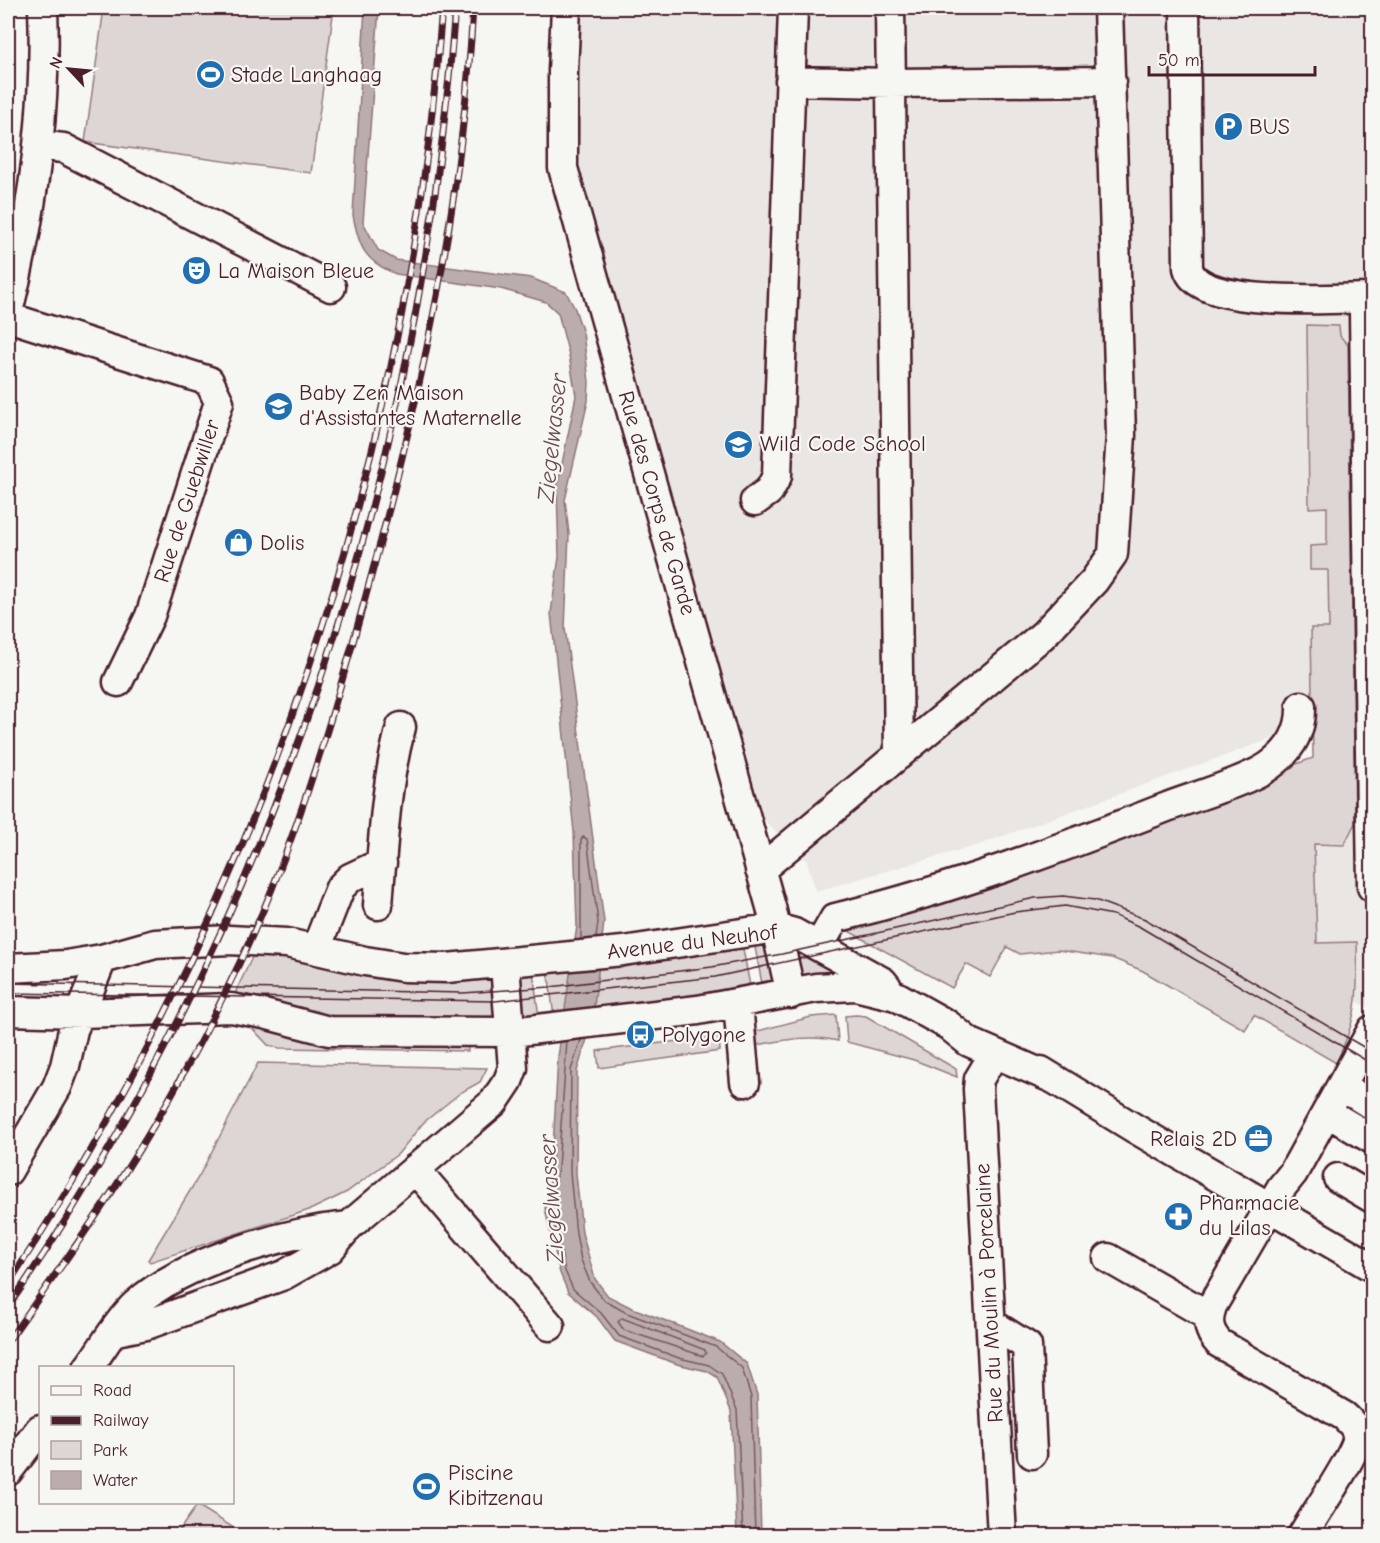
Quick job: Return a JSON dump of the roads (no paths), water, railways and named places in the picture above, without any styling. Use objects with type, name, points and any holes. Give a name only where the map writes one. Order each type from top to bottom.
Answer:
[{"type":"street","points":[[8,312],[21,260],[39,145],[45,58],[43,8]]},
{"type":"street","name":"Rue des Corps de Garde","points":[[566,8],[563,71],[563,168],[760,870],[791,994]]},
{"type":"street","points":[[755,501],[769,491],[777,476],[793,8]]},
{"type":"street","points":[[890,8],[899,755]]},
{"type":"street","points":[[760,870],[1043,635],[1094,582],[1113,554],[1121,435],[1108,8]]},
{"type":"street","points":[[1185,8],[1190,274],[1206,287],[1250,297],[1371,298],[1364,312],[1371,681],[1372,887]]},
{"type":"street","points":[[790,81],[891,83],[1111,81]]},
{"type":"street","points":[[39,145],[63,148],[332,287]]},
{"type":"street","name":"Rue de Guebwiller","points":[[8,317],[209,381],[219,402],[150,616],[118,682]]},
{"type":"street","points":[[819,946],[835,918],[895,903],[1017,866],[1263,770],[1296,736],[1302,723],[1302,706]]},
{"type":"street","points":[[378,905],[390,766],[401,727]]},
{"type":"street","points":[[316,949],[340,888],[350,878],[382,863]]},
{"type":"street","name":"Avenue du Neuhof","points":[[8,968],[66,965],[102,959],[136,948],[173,942],[229,940],[287,943],[403,967],[447,968],[623,951],[776,928],[794,933],[883,982],[896,996]]},
{"type":"street","points":[[8,1171],[57,1087],[65,1066],[73,1030],[102,959]]},
{"type":"street","points":[[116,1331],[146,1325],[284,1275],[330,1249],[348,1226],[494,1102],[513,1068],[505,964]]},
{"type":"street","name":"Avenue du Neuhof","points":[[8,1011],[81,1014],[190,1008],[249,1010],[329,1030],[512,1032],[738,1004],[840,986],[871,989],[896,996],[948,1025],[969,1042],[1056,1080]]},
{"type":"street","points":[[738,1004],[745,1082]]},
{"type":"street","name":"Avenue du Neuhof","points":[[948,1025],[975,1032],[1372,1267]]},
{"type":"street","points":[[1302,1536],[1354,1449],[1356,1432],[1353,1423],[1219,1343],[1211,1335],[1209,1316],[1212,1306],[1270,1207],[1328,1113],[1372,1030]]},
{"type":"street","name":"Rue du Moulin à Porcelaine","points":[[994,1054],[979,1079],[978,1089],[1002,1536]]},
{"type":"street","points":[[1342,1088],[1372,1104]]},
{"type":"street","points":[[1328,1113],[1372,1139]]},
{"type":"street","points":[[415,1169],[550,1326]]},
{"type":"street","points":[[1338,1178],[1372,1198]]},
{"type":"street","points":[[90,1366],[135,1306],[173,1277],[234,1253],[320,1228],[348,1226]]},
{"type":"street","points":[[199,1304],[234,1253]]},
{"type":"street","points":[[1108,1258],[1209,1316]]},
{"type":"street","points":[[992,1324],[1027,1346],[1032,1454]]},
{"type":"street","points":[[8,1471],[39,1430]]},
{"type":"water","name":"Ziegelwasser","points":[[365,8],[379,8],[363,222],[378,250],[396,260],[531,278],[566,292],[575,309],[583,333],[589,382],[588,401],[565,500],[569,534],[565,628],[604,922],[592,1023],[577,1071],[576,1173],[582,1233],[595,1279],[608,1296],[630,1307],[720,1342],[747,1364],[757,1395],[761,1535],[737,1535],[731,1411],[717,1377],[707,1371],[677,1364],[615,1341],[597,1317],[568,1292],[560,1273],[545,1209],[552,1167],[558,1057],[577,926],[574,832],[551,613],[559,557],[557,488],[576,396],[569,355],[558,313],[546,302],[501,289],[396,274],[377,264],[365,252],[353,215]]},
{"type":"tram line","points":[[8,983],[463,993],[550,987],[712,967],[782,954],[1035,898],[1063,896],[1095,900],[1145,919],[1372,1052]]},
{"type":"tram line","points":[[8,993],[495,1001],[715,977],[1015,912],[1065,906],[1113,915],[1140,927],[1372,1064]]},
{"type":"railway","points":[[8,1284],[98,1138],[177,988],[247,833],[307,674],[356,511],[395,346],[424,178],[442,8]]},
{"type":"railway","points":[[8,1307],[102,1161],[184,1008],[256,850],[318,688],[368,521],[408,352],[437,181],[455,8]]},
{"type":"railway","points":[[8,1341],[101,1208],[165,1106],[209,1026],[242,958],[272,889],[301,811],[361,613],[391,503],[423,364],[438,293],[460,151],[473,8]]},
{"type":"place","name":"Stade Langhaag","points":[[210,75]]},
{"type":"place","name":"BUS","points":[[1228,127]]},
{"type":"place","name":"La Maison Bleue","points":[[197,271]]},
{"type":"place","name":"Baby Zen Maison d'Assistantes Maternelle","points":[[278,406]]},
{"type":"place","name":"Wild Code School","points":[[739,444]]},
{"type":"place","name":"Dolis","points":[[239,543]]},
{"type":"place","name":"Polygone","points":[[641,1035]]},
{"type":"place","name":"Relais 2D","points":[[1258,1139]]},
{"type":"place","name":"Pharmacie du Lilas","points":[[1178,1216]]},
{"type":"place","name":"Piscine Kibitzenau","points":[[427,1486]]}]
